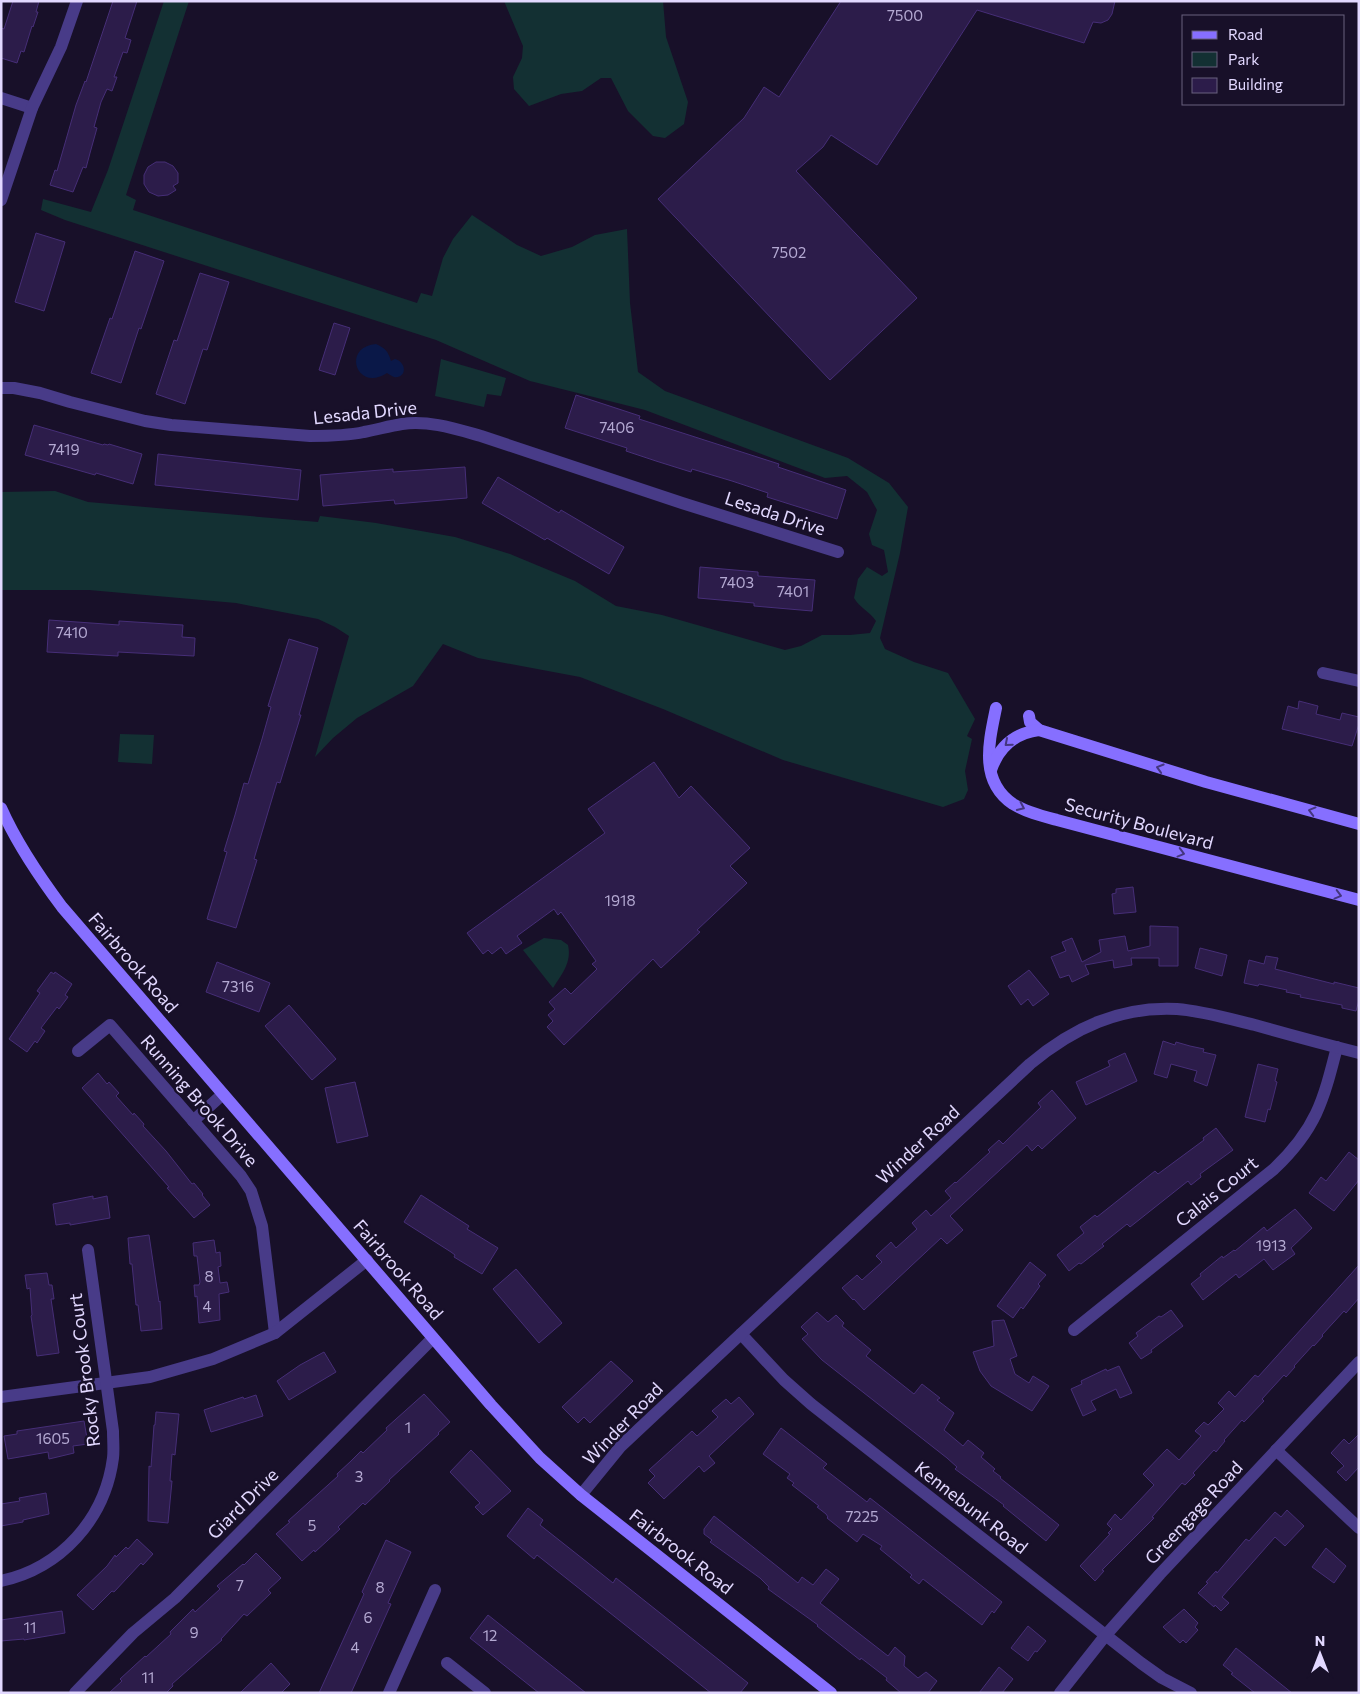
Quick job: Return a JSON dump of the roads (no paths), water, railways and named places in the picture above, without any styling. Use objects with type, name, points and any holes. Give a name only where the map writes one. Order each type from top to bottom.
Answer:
[{"type":"street","points":[[1,200],[32,108],[61,47],[77,1]]},
{"type":"street","points":[[1,98],[32,108]]},
{"type":"street","name":"Lesada Drive","points":[[1,388],[14,388],[40,393],[145,421],[171,425],[310,436],[352,434],[403,424],[428,424],[450,427],[838,552]]},
{"type":"street","points":[[1323,673],[1359,682]]},
{"type":"street","name":"Security Boulevard","points":[[996,708],[988,758],[990,772],[995,785],[1014,804],[1030,812],[1066,823],[1359,900]]},
{"type":"street","points":[[1029,716],[1030,722],[1039,730]]},
{"type":"street","points":[[990,772],[1000,750],[1013,738],[1028,731],[1039,730],[1206,782],[1359,824]]},
{"type":"street","name":"Fairbrook Road","points":[[1,808],[12,834],[62,907],[491,1405],[534,1451],[581,1495],[832,1693]]},
{"type":"street","name":"Winder Road","points":[[581,1495],[621,1446],[1030,1064],[1052,1045],[1073,1032],[1121,1014],[1176,1009],[1208,1014],[1359,1053]]},
{"type":"street","name":"Running Brook Drive","points":[[78,1051],[110,1024],[241,1176],[251,1191],[262,1226],[275,1333]]},
{"type":"street","name":"Calais Court","points":[[1074,1330],[1266,1175],[1292,1151],[1307,1132],[1318,1112],[1337,1048]]},
{"type":"street","points":[[193,1121],[223,1094]]},
{"type":"street","name":"Rocky Brook Court","points":[[1,1581],[18,1578],[41,1567],[73,1542],[87,1526],[98,1507],[108,1481],[113,1457],[112,1431],[88,1250]]},
{"type":"street","points":[[1,1397],[150,1377],[213,1359],[275,1333],[367,1260]]},
{"type":"street","name":"Kennebunk Road","points":[[741,1334],[784,1380],[811,1404],[1105,1636],[1162,1678],[1191,1693]]},
{"type":"street","name":"Giard Drive","points":[[75,1693],[133,1633],[175,1598],[433,1338]]},
{"type":"street","name":"Greengage Road","points":[[1060,1693],[1105,1636],[1160,1574],[1359,1362]]},
{"type":"street","points":[[1276,1450],[1359,1528]]},
{"type":"street","points":[[389,1693],[435,1590]]},
{"type":"street","points":[[447,1663],[485,1693]]},
{"type":"water","points":[[376,344],[386,350],[391,361],[395,359],[402,364],[404,370],[401,376],[394,377],[387,373],[376,378],[368,377],[361,373],[357,367],[356,360],[359,353],[365,347]]}]
